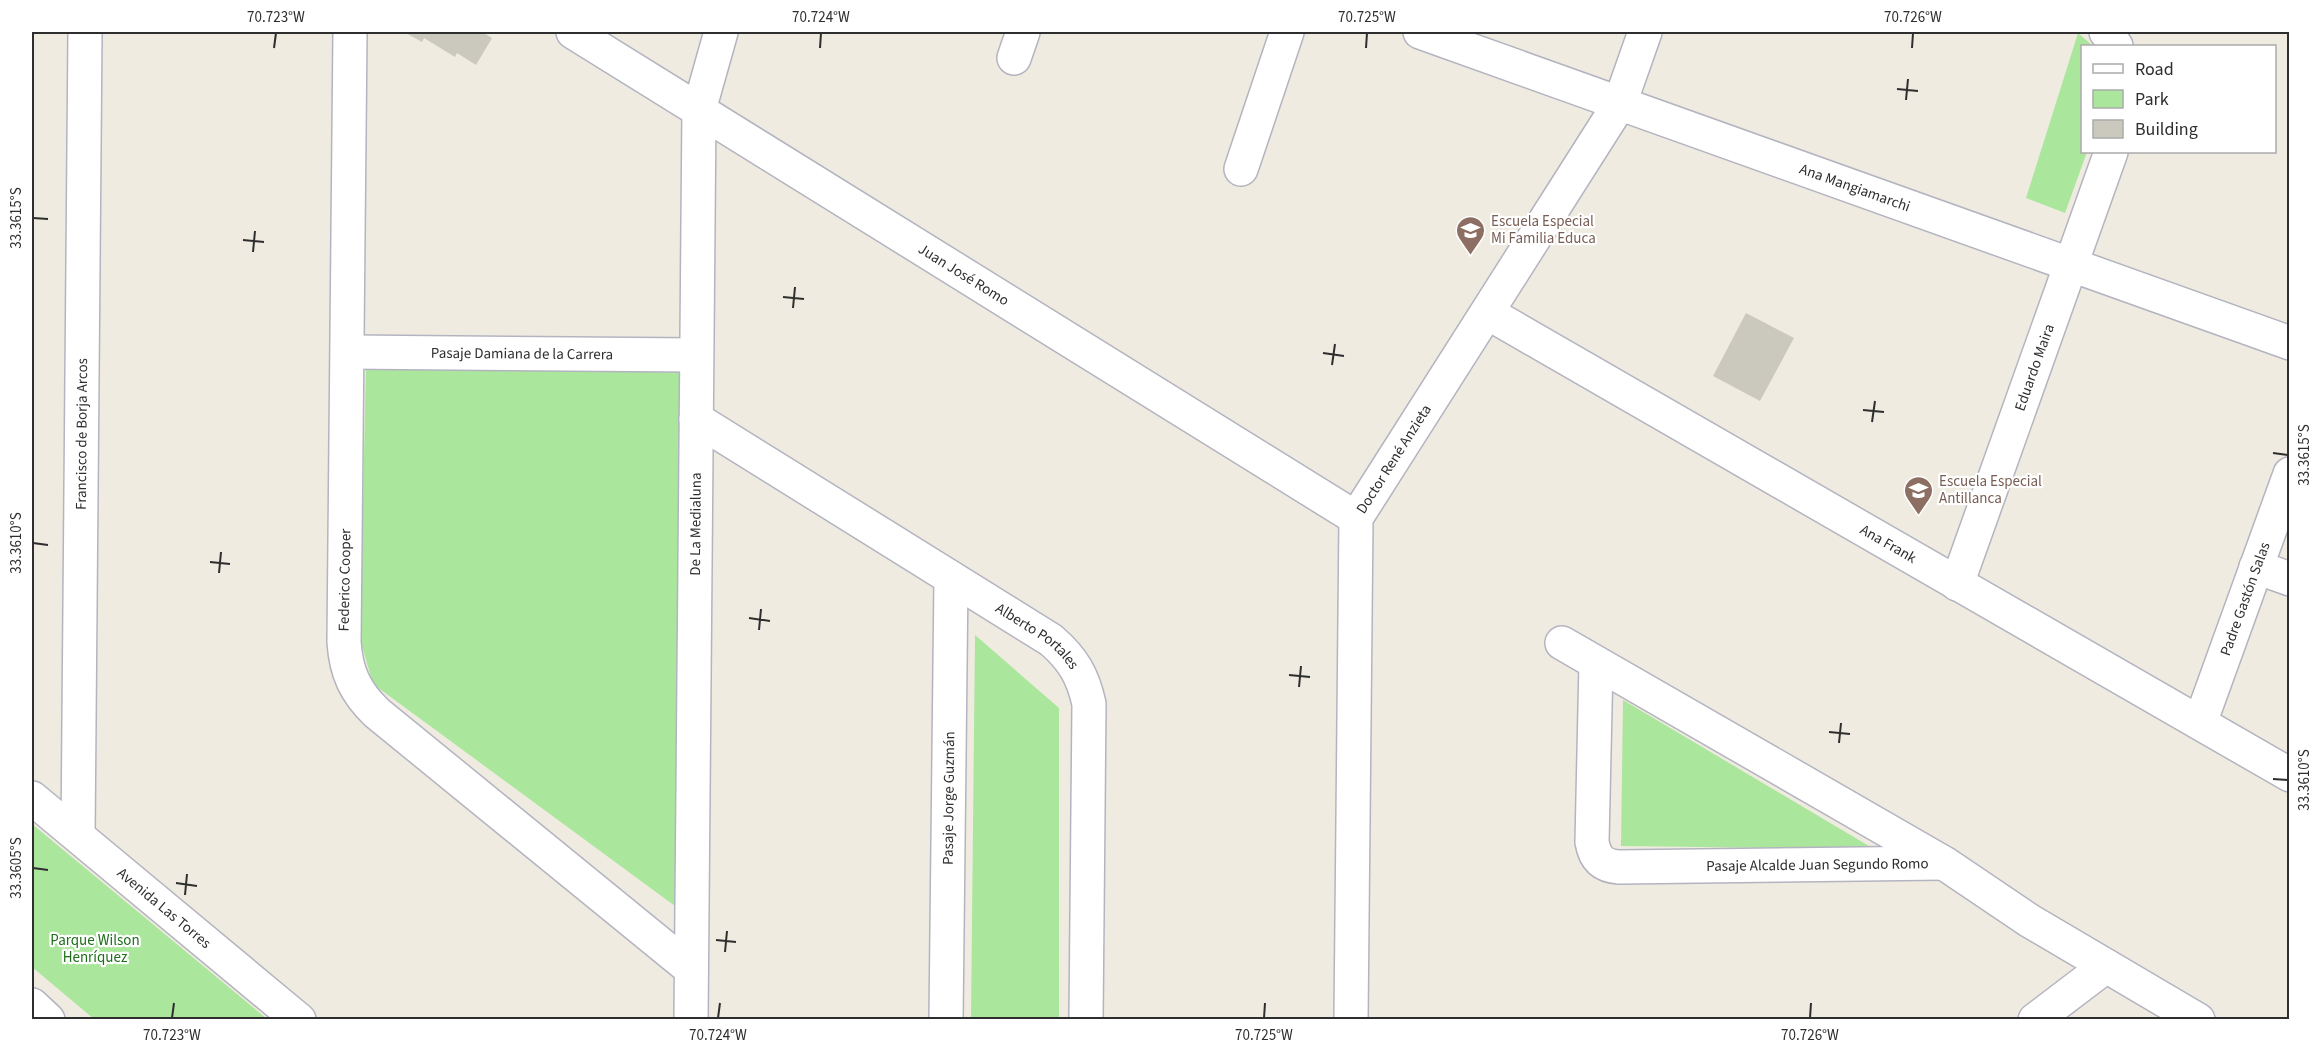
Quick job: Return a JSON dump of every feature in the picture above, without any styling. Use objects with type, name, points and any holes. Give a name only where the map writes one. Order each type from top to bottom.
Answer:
[{"type":"street","name":"Francisco de Borja Arcos","points":[[78,836],[86,32]]},
{"type":"street","name":"Federico Cooper","points":[[350,32],[344,642],[345,662],[351,681],[362,699],[377,713],[691,969]]},
{"type":"street","name":"Juan José Romo","points":[[573,32],[1356,518]]},
{"type":"street","name":"De La Medialuna","points":[[691,1020],[699,110],[721,32]]},
{"type":"street","points":[[1241,169],[1287,32]]},
{"type":"street","name":"Ana Mangiamarchi","points":[[1420,32],[2289,343]]},
{"type":"street","name":"Doctor René Anzieta","points":[[1351,1020],[1356,518],[1620,103],[1645,32]]},
{"type":"street","points":[[2106,32],[2115,45]]},
{"type":"street","name":"Eduardo Maira","points":[[1957,584],[2111,153]]},
{"type":"street","name":"Ana Frank","points":[[1488,313],[2289,775]]},
{"type":"street","name":"Pasaje Damiana de la Carrera","points":[[348,352],[696,355]]},
{"type":"street","name":"Alberto Portales","points":[[696,419],[1051,640],[1079,671],[1086,687],[1089,704],[1086,1020]]},
{"type":"street","name":"Padre Gastón Salas","points":[[2200,723],[2289,474]]},
{"type":"street","points":[[2256,567],[2289,579]]},
{"type":"street","name":"Pasaje Jorge Guzmán","points":[[946,1020],[951,578]]},
{"type":"street","name":"Pasaje Alcalde Juan Segundo Romo","points":[[1563,643],[1944,863]]},
{"type":"street","name":"Pasaje Alcalde Juan Segundo Romo","points":[[1596,663],[1592,842],[1594,852],[1604,864],[1619,867],[1944,863]]},
{"type":"street","name":"Avenida Las Torres","points":[[32,798],[299,1020]]},
{"type":"street","points":[[1944,863],[2030,921],[2198,1020]]},
{"type":"street","points":[[2035,1020],[2106,966]]},
{"type":"green space","points":[[2078,33],[2092,45],[2081,45],[2081,153],[2087,153],[2065,213],[2026,198]]},
{"type":"green space","points":[[366,366],[682,367],[675,906],[373,684],[360,639]]},
{"type":"green space","points":[[975,635],[1059,708],[1059,1019],[971,1019]]},
{"type":"green space","points":[[1623,700],[1874,849],[1621,846]]},
{"type":"green space","name":"Parque Wilson Henríquez","points":[[32,824],[267,1019],[94,1019],[32,967]]},
{"type":"building","points":[[404,32],[482,32],[492,38],[476,65],[457,53],[455,57],[424,38],[422,42]]},
{"type":"building","points":[[1746,313],[1794,338],[1760,401],[1713,376]]},
{"type":"place","name":"Escuela Especial Mi Familia Educa","points":[[1470,256]]},
{"type":"place","name":"Escuela Especial Antillanca","points":[[1918,516]]}]
